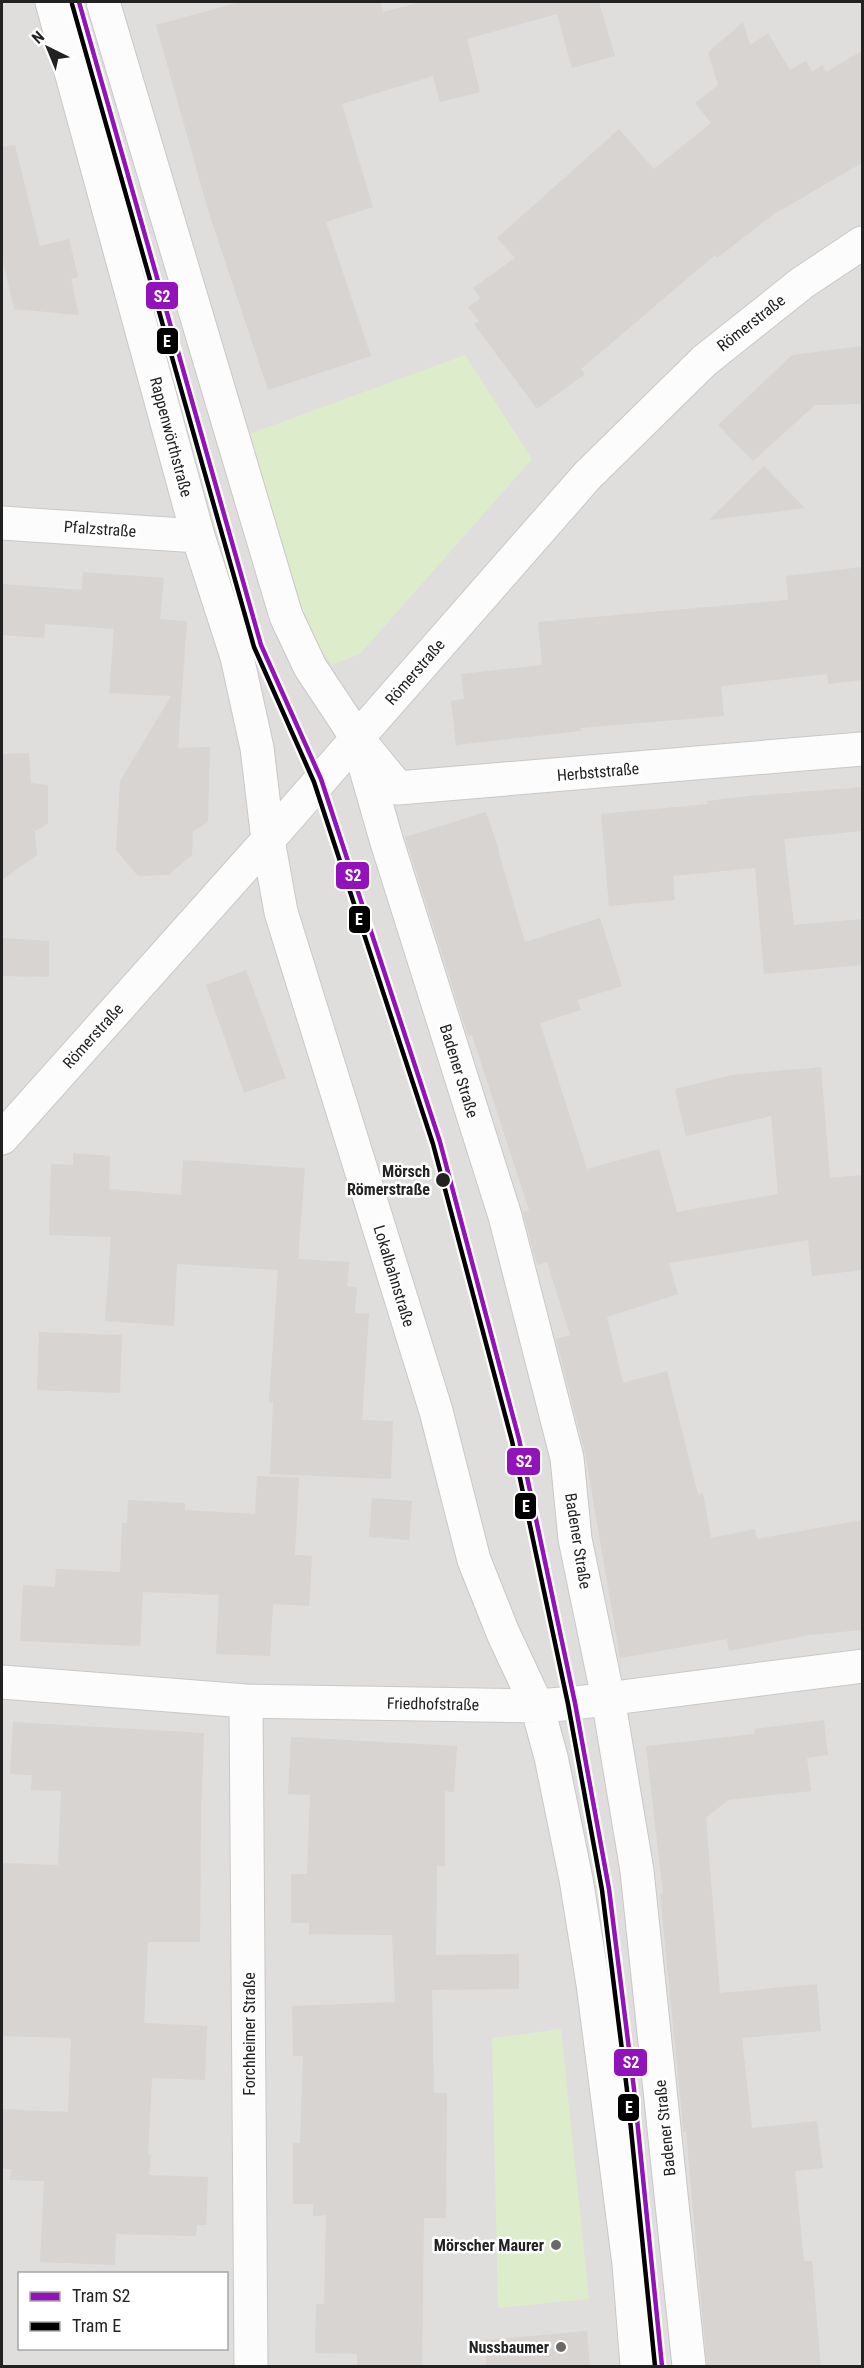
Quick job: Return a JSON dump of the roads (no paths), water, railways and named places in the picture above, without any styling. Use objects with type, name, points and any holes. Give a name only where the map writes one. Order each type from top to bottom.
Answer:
[{"type":"street","name":"Rappenwörthstraße","points":[[52,2],[198,536],[237,657],[257,748],[268,840]]},
{"type":"street","points":[[103,2],[286,616],[310,667],[357,738]]},
{"type":"street","name":"Römerstraße","points":[[2,1138],[268,840],[587,476],[704,361],[802,283],[862,243]]},
{"type":"street","name":"Pfalzstraße","points":[[2,523],[198,536]]},
{"type":"street","name":"Herbststraße","points":[[357,738],[398,789],[862,749]]},
{"type":"street","name":"Badener Straße","points":[[357,738],[386,839],[505,1216],[567,1458],[575,1539],[608,1698],[637,1871],[689,2367]]},
{"type":"street","name":"Lokalbahnstraße","points":[[268,840],[281,912],[436,1411],[474,1560],[503,1633],[537,1706]]},
{"type":"street","name":"Friedhofstraße","points":[[2,1682],[246,1701],[537,1706],[862,1666]]},
{"type":"street","name":"Forchheimer Straße","points":[[246,1701],[251,2367]]},
{"type":"street","points":[[537,1706],[551,1757],[576,1879],[593,1984],[629,2264],[638,2367]]},
{"type":"tram line","name":"S2","points":[[79,2],[261,645],[321,779],[440,1142],[519,1439],[575,1703],[609,1889],[634,2089],[662,2366]]},
{"type":"tram line","name":"E","points":[[72,4],[254,647],[314,782],[433,1144],[512,1441],[568,1704],[602,1890],[627,2090],[655,2366]]},
{"type":"place","name":"Mörsch Römerstraße","points":[[443,1180]]},
{"type":"place","name":"Mörscher Maurer","points":[[556,2245]]},
{"type":"place","name":"Nussbaumer","points":[[561,2347]]}]
